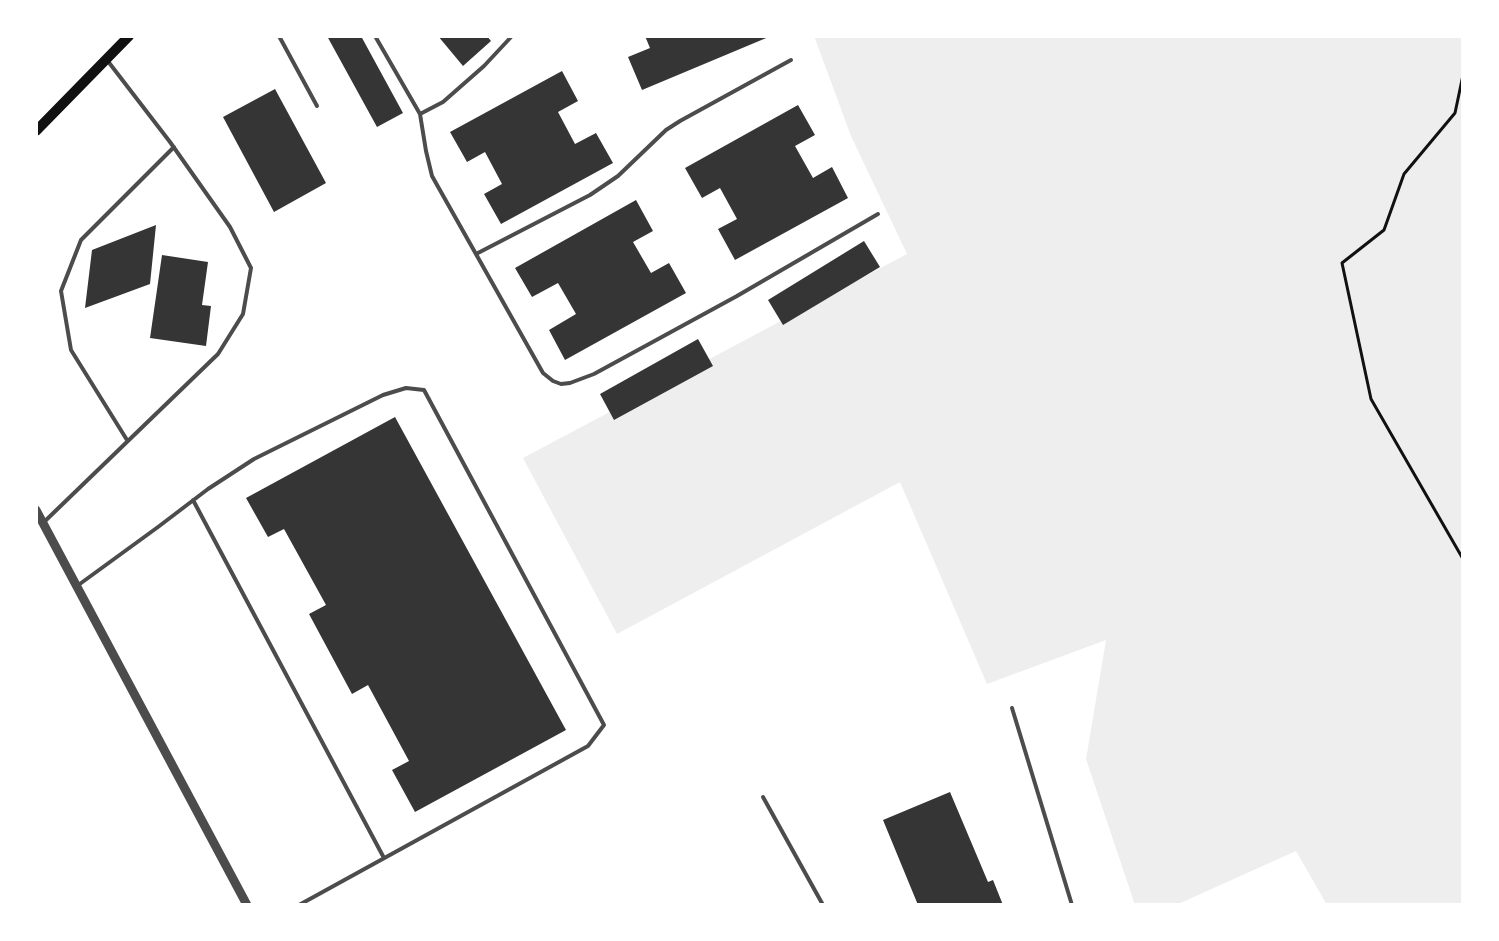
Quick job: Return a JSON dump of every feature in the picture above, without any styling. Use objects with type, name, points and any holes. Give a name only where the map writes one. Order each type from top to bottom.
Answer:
[{"type":"main road","points":[[36,131],[129,36]]},
{"type":"street","points":[[36,510],[247,905]]},
{"type":"lane","points":[[279,36],[317,106]]},
{"type":"lane","points":[[376,36],[420,114],[432,176],[543,373],[553,381],[561,384],[570,383],[594,374],[737,296],[878,214]]},
{"type":"lane","points":[[420,114],[443,102],[484,66],[512,36]]},
{"type":"lane","points":[[43,523],[218,354],[243,314],[251,268],[230,227],[174,147],[107,60]]},
{"type":"lane","points":[[476,254],[590,195],[618,176],[673,126],[791,60]]},
{"type":"lane","points":[[127,440],[71,350],[61,291],[81,240],[174,147]]},
{"type":"lane","points":[[77,586],[208,488],[254,459],[383,395],[406,388],[424,390],[604,725],[588,746],[299,905]]},
{"type":"lane","points":[[193,500],[384,858]]},
{"type":"lane","points":[[1012,708],[1072,905]]},
{"type":"lane","points":[[763,797],[823,905]]},
{"type":"path","points":[[1463,75],[1455,112],[1404,174],[1384,230],[1342,263],[1371,399],[1463,559]]},
{"type":"shaded area","points":[[814,36],[1463,36],[1463,905],[1327,905],[1296,851],[1176,905],[1135,905],[1086,759],[1106,640],[987,684],[900,482],[617,634],[523,458],[907,254],[851,136]]},
{"type":"building","points":[[327,36],[361,36],[403,113],[377,127]]},
{"type":"building","points":[[438,36],[487,36],[491,41],[463,66]]},
{"type":"building","points":[[645,36],[771,36],[642,90],[628,57],[650,48]]},
{"type":"building","points":[[562,71],[578,101],[558,112],[575,144],[596,133],[613,163],[501,224],[484,194],[502,184],[485,152],[467,162],[450,132]]},
{"type":"building","points":[[275,89],[326,183],[274,212],[223,117]]},
{"type":"building","points":[[798,105],[815,135],[795,146],[813,178],[832,167],[848,198],[735,260],[718,229],[737,219],[720,188],[702,198],[685,168]]},
{"type":"building","points":[[636,200],[653,231],[633,242],[651,273],[669,263],[686,293],[565,360],[549,330],[576,314],[558,283],[532,297],[515,268]]},
{"type":"building","points":[[156,225],[150,284],[85,308],[92,250]]},
{"type":"building","points":[[864,241],[880,267],[783,325],[768,300]]},
{"type":"building","points":[[162,255],[208,262],[202,305],[211,306],[206,346],[150,338]]},
{"type":"building","points":[[698,339],[713,366],[614,420],[600,394]]},
{"type":"building","points":[[395,417],[566,730],[415,812],[392,770],[409,761],[368,685],[352,694],[309,614],[326,605],[284,529],[268,537],[246,498]]},
{"type":"building","points":[[950,792],[988,882],[993,880],[1003,905],[918,905],[883,820]]}]
